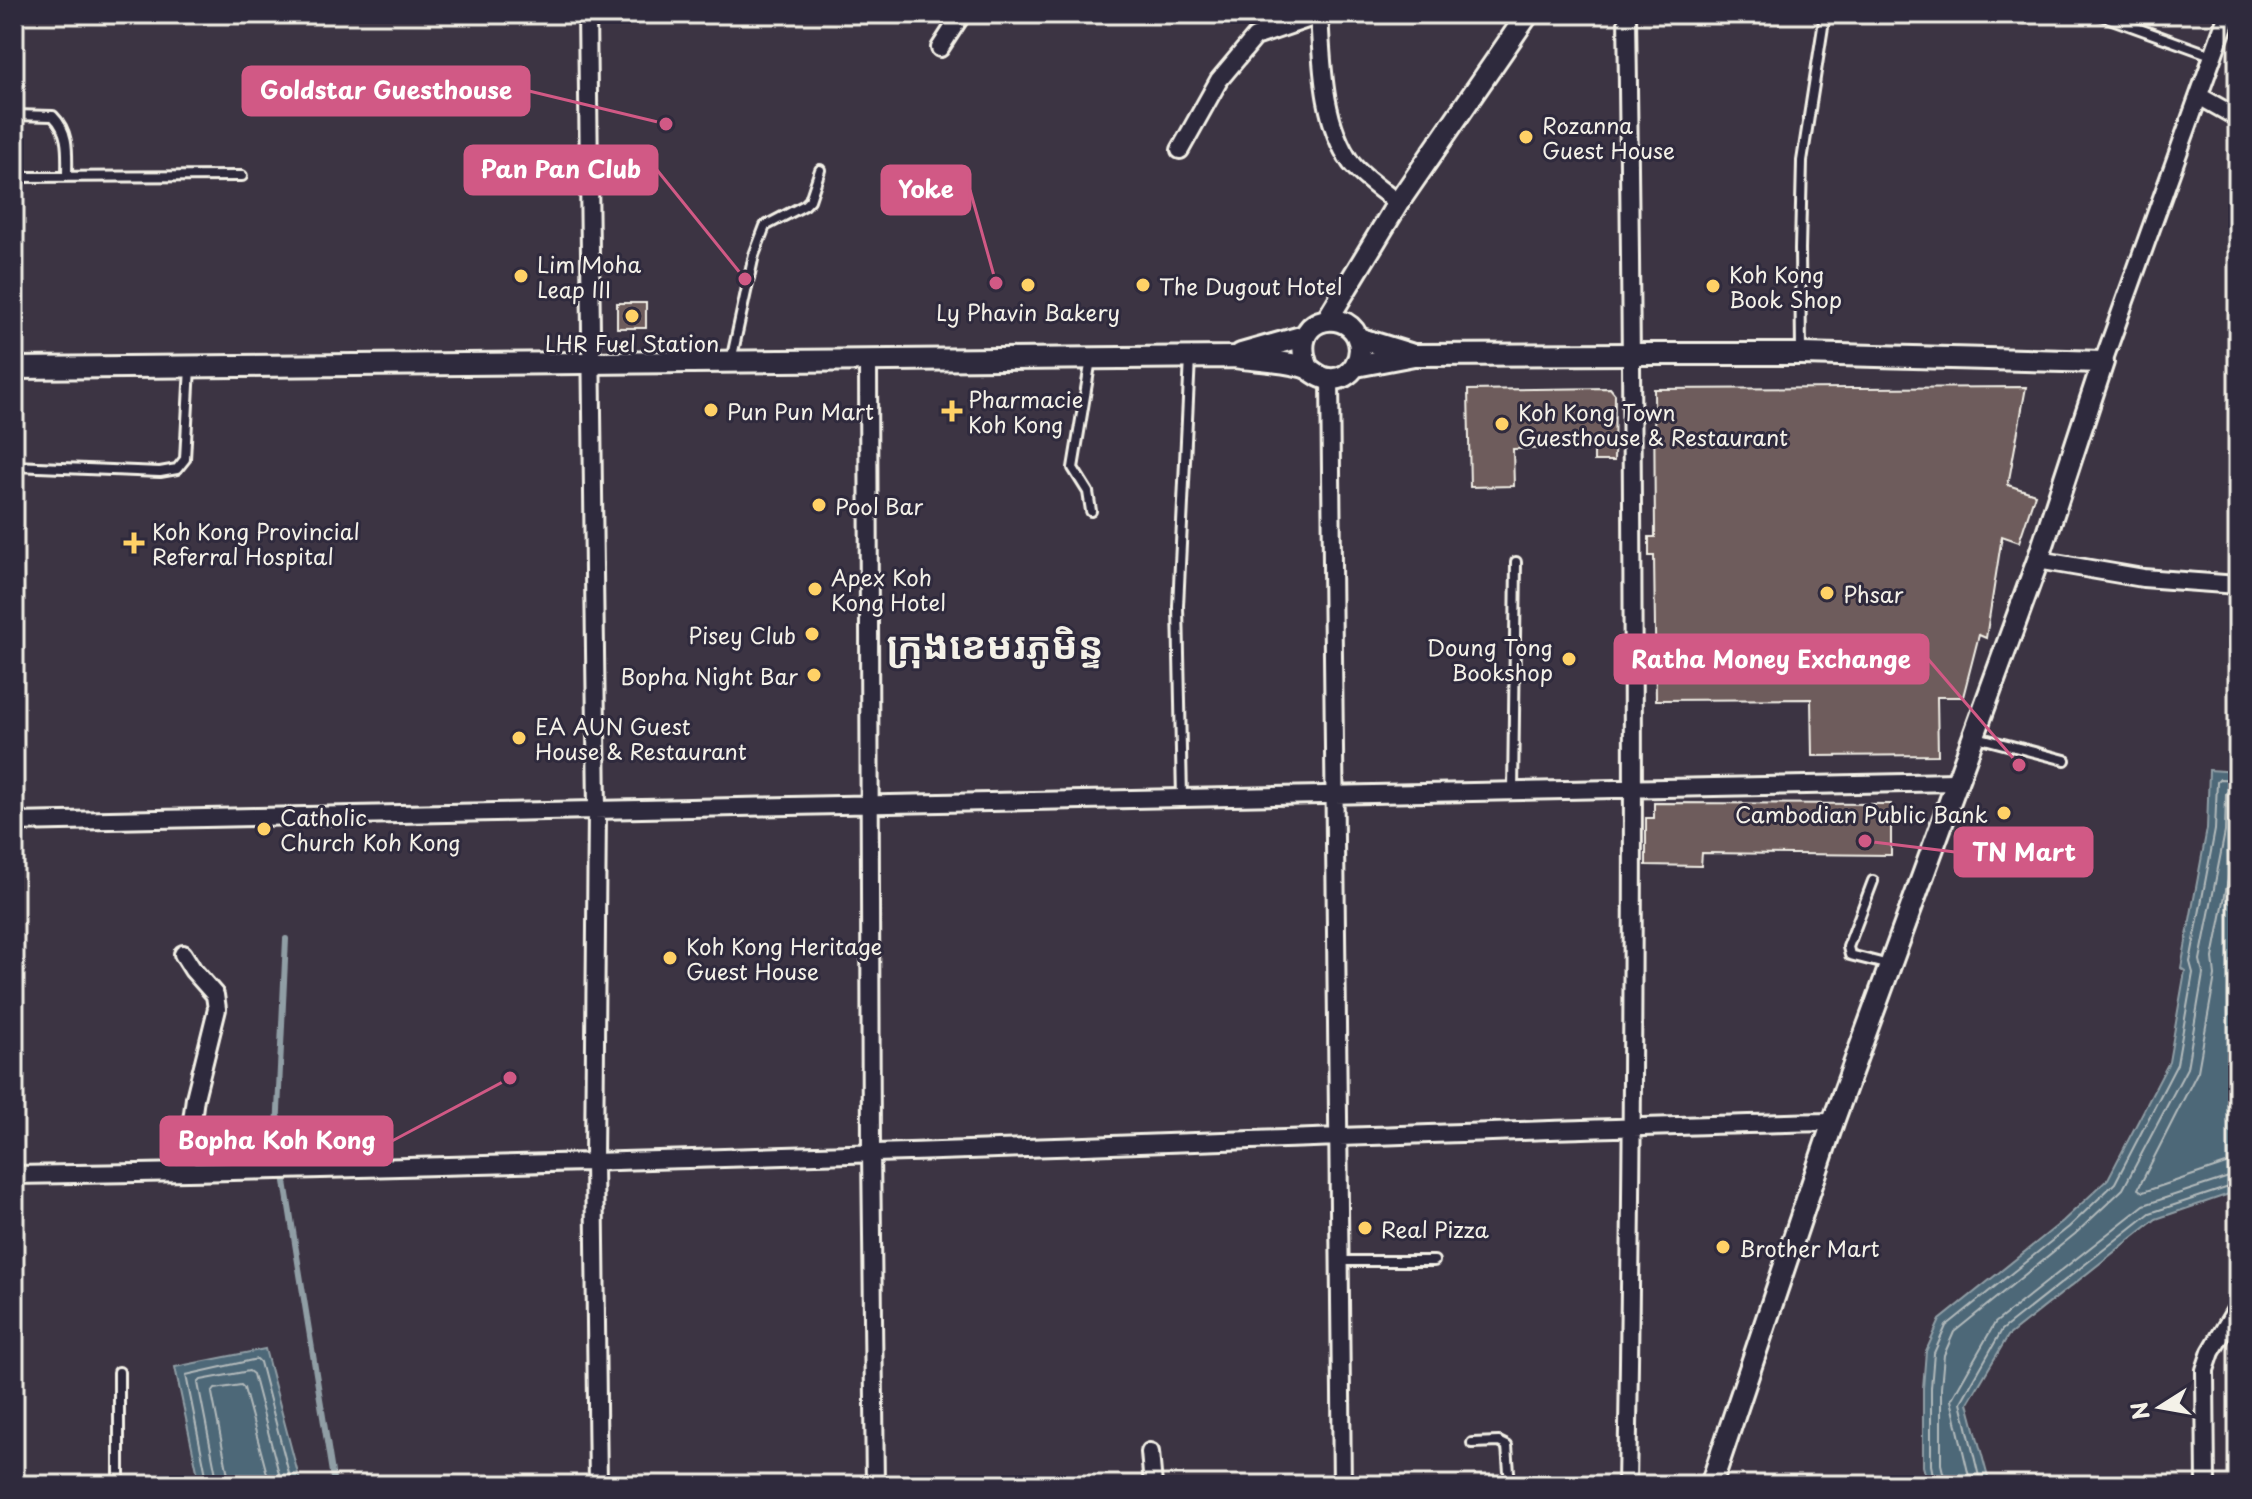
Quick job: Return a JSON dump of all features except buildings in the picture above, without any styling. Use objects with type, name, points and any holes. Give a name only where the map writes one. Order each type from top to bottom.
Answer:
[{"type":"street","points":[[587,14],[597,810],[594,1161],[598,1485]]},
{"type":"street","points":[[940,48],[962,14]]},
{"type":"street","points":[[1180,150],[1219,80],[1255,37],[1319,14],[1325,83],[1336,137],[1353,166],[1398,203]]},
{"type":"street","points":[[1327,320],[1398,203],[1528,14]]},
{"type":"street","points":[[1627,14],[1632,354],[1633,1125],[1627,1485]]},
{"type":"street","points":[[1711,1485],[1833,1122],[2038,560],[2103,362],[2228,14]]},
{"type":"street","points":[[2199,96],[2238,118]]},
{"type":"street","points":[[1346,286],[1360,352],[1356,366]]},
{"type":"street","points":[[1414,355],[1354,332],[1339,321],[1327,320],[1310,328],[1304,336],[1301,353],[1308,368],[1318,376],[1330,379],[1340,378],[1356,366],[1414,355],[1802,354],[2103,362]]},
{"type":"street","points":[[1234,357],[1304,336]]},
{"type":"street","points":[[14,368],[1234,357],[1308,368]]},
{"type":"street","points":[[868,361],[875,1485]]},
{"type":"street","points":[[1330,379],[1342,1485]]},
{"type":"street","points":[[2038,560],[2143,578],[2238,585]]},
{"type":"street","points":[[14,822],[1956,782]]},
{"type":"street","points":[[183,954],[215,995],[217,1009],[195,1098],[185,1172]]},
{"type":"street","points":[[14,1175],[267,1171],[1633,1125],[1833,1122]]},
{"type":"street","points":[[2206,1485],[2205,1370],[2211,1352],[2238,1306]]},
{"type":"street","points":[[1150,1452],[1153,1485]]},
{"type":"lane","points":[[1230,14],[1275,28]]},
{"type":"lane","points":[[1802,354],[1802,161],[1825,14]]},
{"type":"lane","points":[[2098,14],[2214,56]]},
{"type":"lane","points":[[14,115],[53,116],[63,125],[67,177]]},
{"type":"lane","points":[[731,362],[754,255],[765,226],[810,200],[820,170]]},
{"type":"lane","points":[[14,177],[242,176]]},
{"type":"lane","points":[[1182,798],[1178,606],[1191,358]]},
{"type":"lane","points":[[1091,359],[1073,468],[1088,492],[1091,511]]},
{"type":"lane","points":[[14,466],[160,472],[177,469],[185,459],[190,367]]},
{"type":"lane","points":[[1513,791],[1516,562]]},
{"type":"lane","points":[[1973,736],[2065,760]]},
{"type":"lane","points":[[1873,881],[1848,947],[1850,955],[1890,965]]},
{"type":"lane","points":[[1340,1261],[1434,1261]]},
{"type":"lane","points":[[119,1372],[119,1485]]},
{"type":"lane","points":[[1472,1443],[1499,1442],[1507,1446],[1510,1485]]},
{"type":"water","points":[[2209,770],[2238,772],[2238,985],[2235,986],[2234,1000],[2238,1001],[2238,1191],[2156,1219],[2008,1336],[1968,1403],[1990,1485],[1928,1485],[1923,1466],[1923,1388],[1926,1351],[1940,1320],[2063,1221],[2108,1179],[2169,1062],[2185,971],[2181,968],[2207,829]]},
{"type":"water","points":[[265,1349],[301,1485],[200,1485],[175,1367]]},
{"type":"waterway","points":[[286,939],[277,1132],[334,1485]]},
{"type":"place","name":"Goldstar Guesthouse","points":[[666,124]]},
{"type":"place","name":"Rozanna Guest House","points":[[1526,137]]},
{"type":"place","name":"Lim Moha Leap III","points":[[521,276]]},
{"type":"place","name":"Pan Pan Club","points":[[745,279]]},
{"type":"place","name":"Yoke","points":[[996,283]]},
{"type":"place","name":"Ly Phavin Bakery","points":[[1028,285]]},
{"type":"place","name":"The Dugout Hotel","points":[[1143,285]]},
{"type":"place","name":"Koh Kong Book Shop","points":[[1713,286]]},
{"type":"place","name":"LHR Fuel Station","points":[[632,316]]},
{"type":"place","name":"Pun Pun Mart","points":[[711,410]]},
{"type":"place","name":"Pharmacie Koh Kong","points":[[952,411]]},
{"type":"place","name":"Koh Kong Town Guesthouse & Restaurant","points":[[1502,424]]},
{"type":"place","name":"Pool Bar","points":[[819,505]]},
{"type":"place","name":"Koh Kong Provincial Referral Hospital","points":[[134,543]]},
{"type":"place","name":"Apex Koh Kong Hotel","points":[[815,589]]},
{"type":"place","name":"Phsar","points":[[1827,593]]},
{"type":"place","name":"Pisey Club","points":[[812,634]]},
{"type":"place","name":"Doung Tong Bookshop","points":[[1569,659]]},
{"type":"place","name":"Bopha Night Bar","points":[[814,675]]},
{"type":"place","name":"EA AUN Guest House & Restaurant","points":[[519,738]]},
{"type":"place","name":"Ratha Money Exchange","points":[[2019,765]]},
{"type":"place","name":"Cambodian Public Bank","points":[[2004,813]]},
{"type":"place","name":"Catholic Church Koh Kong","points":[[264,829]]},
{"type":"place","name":"TN Mart","points":[[1865,841]]},
{"type":"place","name":"Koh Kong Heritage Guest House","points":[[670,958]]},
{"type":"place","name":"Bopha Koh Kong","points":[[510,1078]]},
{"type":"place","name":"Real Pizza","points":[[1365,1228]]},
{"type":"place","name":"Brother Mart","points":[[1723,1247]]},
{"type":"district","name":"ក្រុងខេមរភូមិន្ទ","points":[[995,643]]}]
